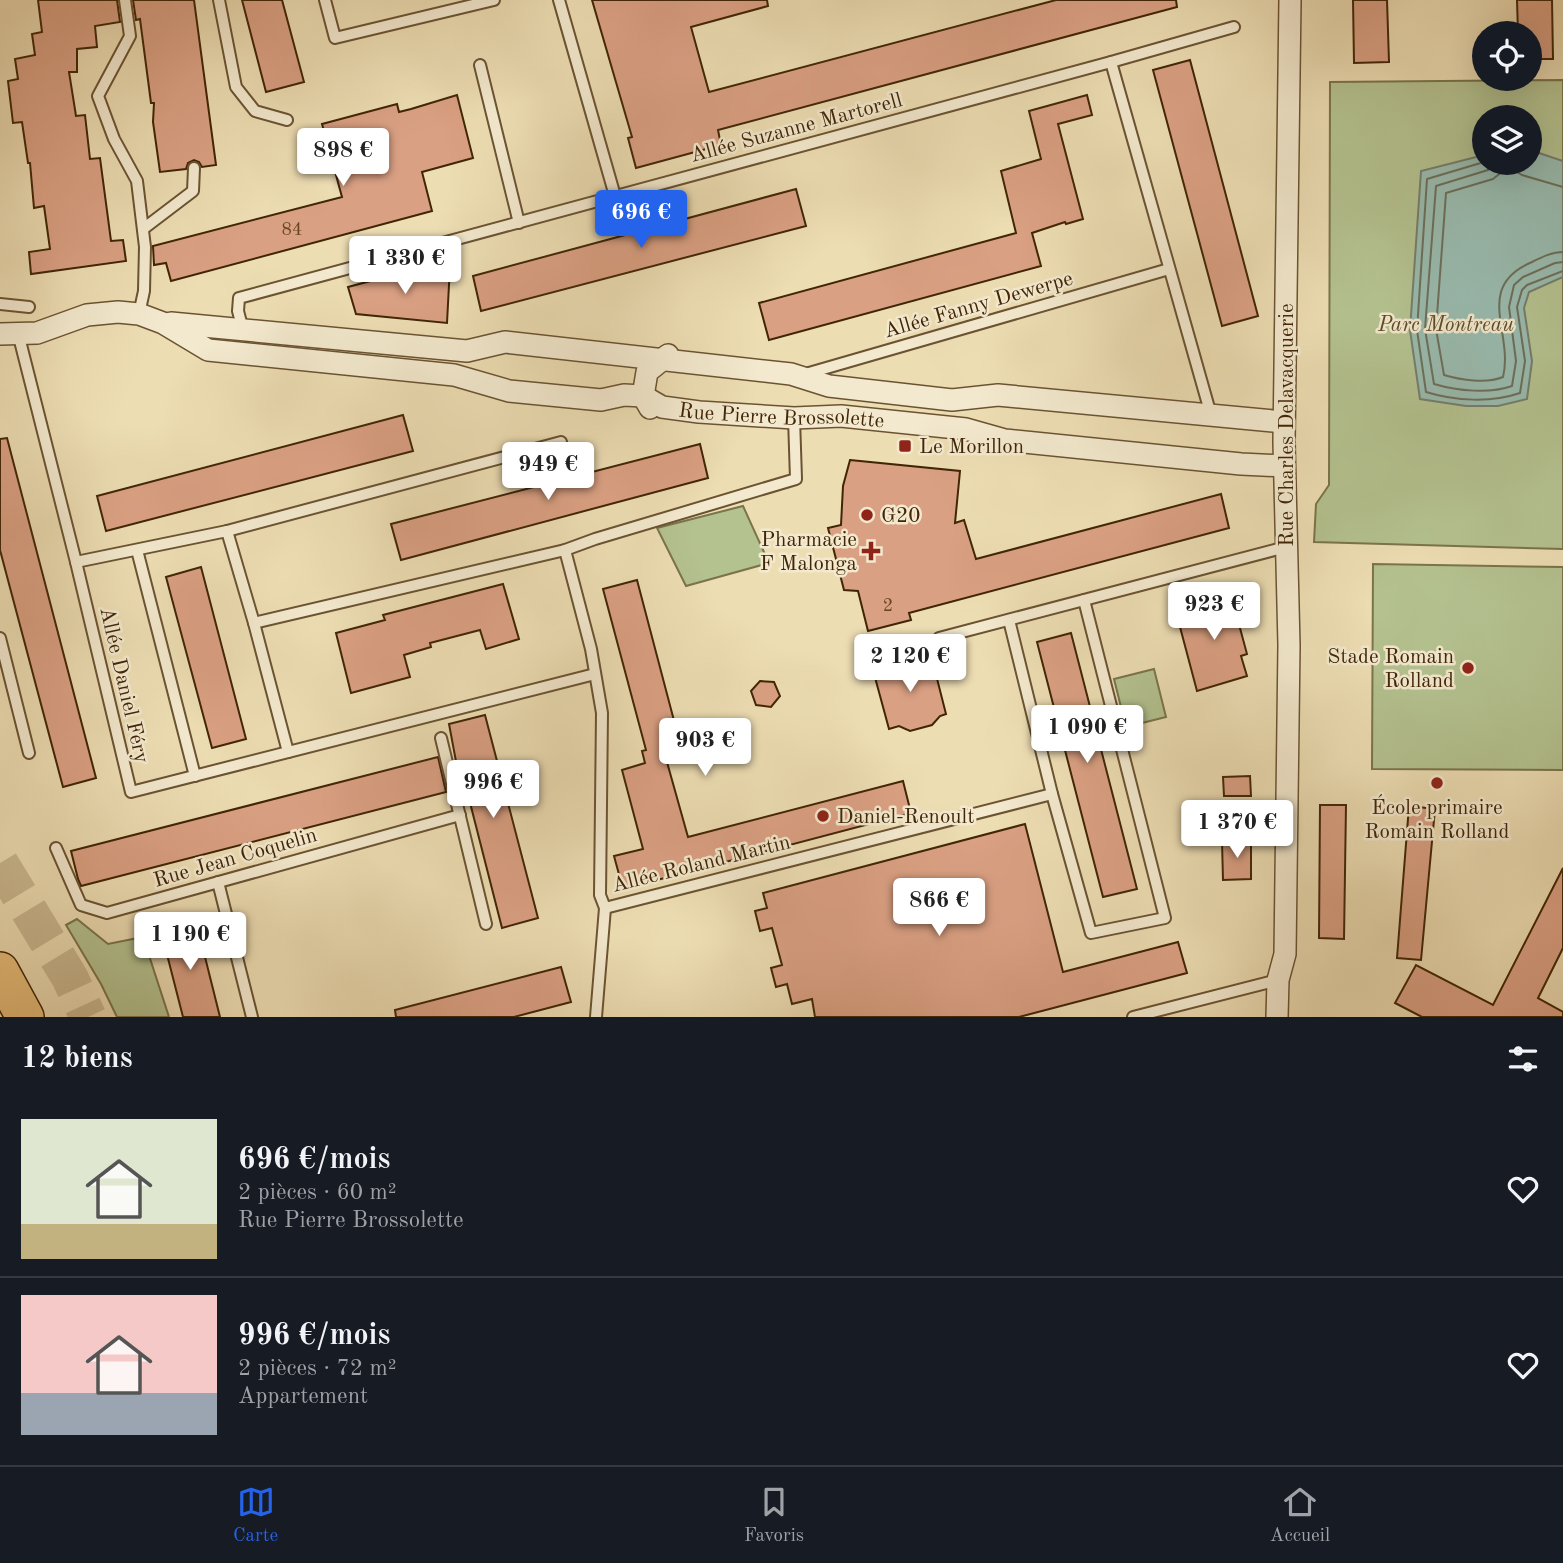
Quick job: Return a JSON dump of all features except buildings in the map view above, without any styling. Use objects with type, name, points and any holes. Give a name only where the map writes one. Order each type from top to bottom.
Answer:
[{"type":"highway","points":[[0,971],[25,1017]]},
{"type":"street","name":"Rue Charles Delavacquerie","points":[[1277,1017],[1278,980],[1285,954],[1289,645],[1284,422],[1290,0]]},
{"type":"street","name":"Rue Pierre Brossolette","points":[[9,333],[37,333],[87,315],[118,312],[139,314],[163,323],[208,350],[454,375],[509,391],[580,399],[643,396],[655,415],[667,419],[681,419],[699,412],[794,418],[841,416],[966,429],[1005,440],[1284,466]]},
{"type":"street","name":"Rue Pierre Brossolette","points":[[163,323],[467,351],[505,342],[798,376],[829,386],[952,400],[998,395],[1284,422]]},
{"type":"street","points":[[643,396],[647,372],[660,360]]},
{"type":"lane","points":[[125,0],[130,36],[97,96],[114,139],[137,181],[145,247],[144,291],[139,314]]},
{"type":"lane","points":[[219,0],[236,87],[254,111],[287,120]]},
{"type":"lane","points":[[325,0],[335,38],[494,0]]},
{"type":"lane","points":[[559,0],[615,196]]},
{"type":"lane","points":[[1211,415],[1111,62],[1234,27]]},
{"type":"lane","name":"Allée Suzanne Martorell","points":[[243,330],[238,311],[239,298],[1111,62]]},
{"type":"lane","points":[[480,65],[519,223]]},
{"type":"lane","points":[[143,229],[193,191],[194,168]]},
{"type":"lane","name":"Allée Fanny Dewerpe","points":[[798,376],[1169,269]]},
{"type":"lane","points":[[0,304],[29,307]]},
{"type":"lane","name":"Allée Daniel Féry","points":[[9,333],[76,562],[131,792],[596,674]]},
{"type":"lane","points":[[254,623],[565,550],[796,479],[794,418]]},
{"type":"lane","points":[[76,562],[227,531],[561,442]]},
{"type":"lane","points":[[227,531],[288,752]]},
{"type":"lane","points":[[939,638],[1286,547]]},
{"type":"lane","name":"Allée Daniel Féry","points":[[137,550],[195,776]]},
{"type":"lane","points":[[565,550],[603,713],[600,895],[605,908],[596,1017]]},
{"type":"lane","points":[[1010,620],[1052,794],[1091,933],[1165,918],[1084,600]]},
{"type":"lane","points":[[0,638],[29,753]]},
{"type":"lane","points":[[441,738],[486,924]]},
{"type":"lane","name":"Allée Roland Martin","points":[[605,908],[1052,794]]},
{"type":"lane","name":"Rue Jean Coquelin","points":[[56,848],[81,905],[107,913],[460,815]]},
{"type":"lane","points":[[218,882],[251,1017]]},
{"type":"lane","points":[[1140,1016],[1278,980]]},
{"type":"green space","name":"Parc Montreau","points":[[1542,80],[1563,80],[1563,549],[1314,542],[1316,504],[1329,485],[1330,82],[1472,81],[1472,91],[1542,91]]},
{"type":"green space","points":[[743,506],[769,563],[686,586],[657,528]]},
{"type":"green space","name":"Stade Romain Rolland","points":[[1373,564],[1563,567],[1563,770],[1372,769]]},
{"type":"green space","points":[[1154,669],[1166,717],[1126,727],[1114,679]]},
{"type":"green space","points":[[77,919],[108,944],[143,937],[169,1017],[117,1017],[66,925]]},
{"type":"water","points":[[1542,154],[1563,161],[1563,277],[1529,292],[1524,308],[1532,361],[1527,399],[1498,406],[1466,406],[1420,399],[1410,330],[1421,171],[1472,158],[1472,175],[1542,175]]},
{"type":"tunnel","points":[[0,863],[70,978],[88,1017]]},
{"type":"place","name":"Le Morillon","points":[[905,446]]},
{"type":"place","name":"G20","points":[[867,515]]},
{"type":"place","name":"Pharmacie F Malonga","points":[[871,551]]},
{"type":"place","name":"Stade Romain Rolland","points":[[1468,668]]},
{"type":"place","name":"École primaire Romain Rolland","points":[[1437,783]]},
{"type":"place","name":"Daniel-Renoult","points":[[823,816]]}]
